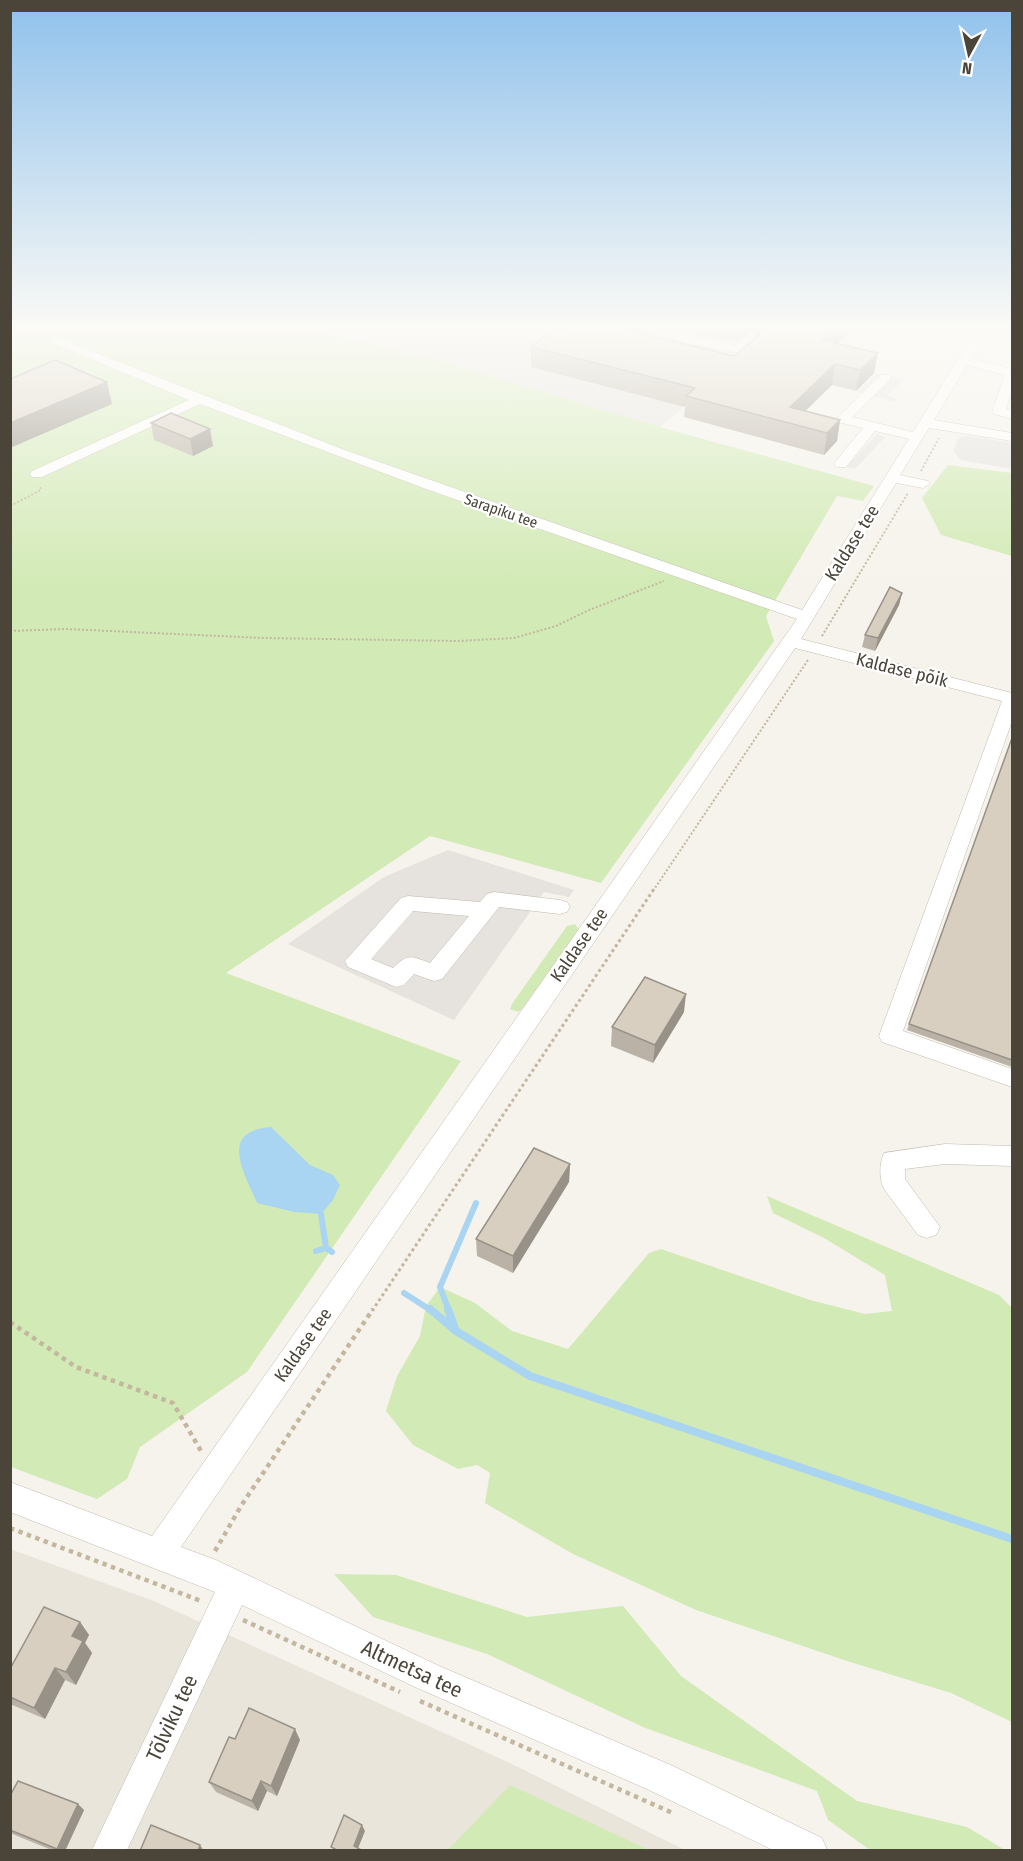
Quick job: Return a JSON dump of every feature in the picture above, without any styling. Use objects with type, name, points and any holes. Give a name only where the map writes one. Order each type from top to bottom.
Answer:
[{"type":"street","points":[[37,474],[171,413]]},
{"type":"street","name":"Sarapiku tee","points":[[229,413],[333,452],[806,617]]},
{"type":"street","points":[[849,413],[843,419],[917,437]]},
{"type":"street","name":"Kaldase tee","points":[[158,1554],[791,642],[931,413]]},
{"type":"street","points":[[925,423],[1012,437]]},
{"type":"street","points":[[841,464],[872,426]]},
{"type":"street","points":[[893,478],[919,483]]},
{"type":"street","name":"Kaldase põik","points":[[791,642],[1012,698]]},
{"type":"street","points":[[1012,698],[890,1036],[1012,1078]]},
{"type":"street","points":[[485,910],[408,903],[356,961],[396,979],[410,964],[434,974],[494,899],[560,907]]},
{"type":"street","points":[[927,1227],[893,1182],[893,1160],[945,1154],[1012,1156]]},
{"type":"street","name":"Altmetsa tee","points":[[10,1497],[205,1571],[229,1598],[426,1676],[660,1778],[810,1851]]},
{"type":"street","name":"Tõlviku tee","points":[[109,1851],[229,1598]]},
{"type":"path","points":[[205,1571],[241,1506],[815,648],[919,483],[946,426]]},
{"type":"path","points":[[10,506],[41,490],[37,474]]},
{"type":"path","points":[[10,631],[66,629],[252,638],[458,641],[514,638],[556,626],[589,610],[683,574]]},
{"type":"path","points":[[10,1322],[76,1367],[173,1403],[214,1473]]},
{"type":"path","points":[[10,1528],[192,1596],[229,1598],[405,1694]]},
{"type":"path","points":[[416,1699],[684,1818]]},
{"type":"shaded area","points":[[613,413],[677,413],[660,427]]},
{"type":"shaded area","points":[[877,434],[885,437],[855,469],[846,467]]},
{"type":"shaded area","points":[[968,436],[1012,443],[1012,469],[961,460],[953,451],[959,437]]},
{"type":"shaded area","points":[[448,850],[574,890],[569,897],[544,892],[454,1020],[288,944],[384,877]]},
{"type":"shaded area","points":[[10,1549],[154,1601],[512,1764],[685,1850],[11,1850]]},
{"type":"green space","points":[[10,413],[613,413],[874,486],[863,501],[837,496],[766,616],[774,641],[601,883],[430,836],[226,973],[461,1061],[247,1372],[140,1447],[127,1479],[97,1499],[11,1467]]},
{"type":"green space","points":[[948,465],[1012,473],[1012,556],[941,535],[922,498]]},
{"type":"green space","points":[[575,924],[579,930],[576,935],[522,1009],[518,1012],[510,1009],[567,926]]},
{"type":"green space","points":[[767,1196],[999,1295],[1012,1308],[1012,1722],[951,1693],[696,1610],[573,1554],[485,1503],[490,1473],[477,1465],[458,1469],[413,1445],[386,1411],[397,1376],[420,1336],[426,1306],[440,1287],[475,1303],[512,1331],[568,1349],[649,1253],[661,1249],[810,1300],[865,1314],[892,1311],[885,1275],[824,1238],[773,1213]]},
{"type":"green space","points":[[334,1574],[396,1575],[527,1617],[623,1606],[681,1676],[857,1801],[967,1827],[1005,1850],[870,1850],[828,1820],[817,1791],[643,1727],[487,1654],[373,1617]]},
{"type":"green space","points":[[510,1785],[649,1850],[448,1850]]},
{"type":"water","points":[[271,1127],[310,1165],[333,1175],[340,1185],[333,1200],[321,1214],[294,1212],[257,1203],[242,1166],[239,1155],[240,1145],[245,1136],[255,1130]]},
{"type":"building","points":[[10,413],[34,413],[10,423]]},
{"type":"building","points":[[171,413],[210,429],[190,439],[151,423]]},
{"type":"building","points":[[750,413],[812,413],[840,420],[827,433]]},
{"type":"building","points":[[890,587],[902,593],[878,638],[865,635]]},
{"type":"building","points":[[1012,738],[1012,1060],[909,1024]]},
{"type":"building","points":[[645,977],[686,994],[655,1045],[612,1027]]},
{"type":"building","points":[[534,1148],[570,1164],[513,1256],[476,1239]]},
{"type":"building","points":[[44,1607],[80,1622],[72,1636],[83,1641],[66,1672],[55,1668],[34,1708],[10,1697],[10,1669]]},
{"type":"building","points":[[249,1708],[295,1729],[271,1786],[261,1781],[252,1801],[209,1782],[229,1737],[235,1739]]},
{"type":"building","points":[[18,1781],[78,1804],[57,1849],[10,1830],[10,1796]]},
{"type":"building","points":[[344,1815],[362,1825],[354,1846],[363,1851],[339,1851],[331,1847]]},
{"type":"building","points":[[151,1825],[200,1845],[198,1851],[140,1851]]},
{"type":"waterway","points":[[449,1311],[440,1287],[476,1203]]},
{"type":"waterway","points":[[321,1214],[326,1248]]},
{"type":"waterway","points":[[316,1251],[326,1248]]},
{"type":"waterway","points":[[326,1248],[332,1252]]},
{"type":"waterway","points":[[404,1293],[432,1311]]},
{"type":"waterway","points":[[430,1309],[456,1331],[530,1376],[1012,1539]]},
{"type":"waterway","points":[[448,1309],[455,1329]]}]
